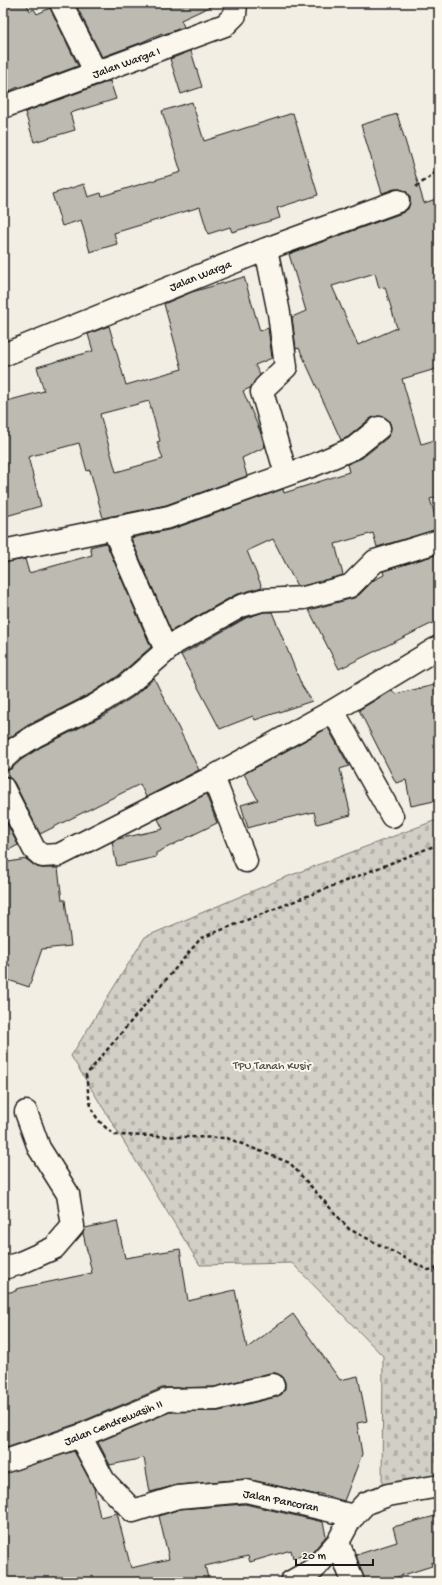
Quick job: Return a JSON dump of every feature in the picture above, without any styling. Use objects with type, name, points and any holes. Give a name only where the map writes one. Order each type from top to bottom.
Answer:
[{"type":"street","points":[[61,3],[96,73]]},
{"type":"street","name":"Jalan Warga I","points":[[3,107],[225,25],[235,16],[236,3]]},
{"type":"street","name":"Jalan Warga","points":[[3,355],[266,249],[398,200]]},
{"type":"street","points":[[266,249],[279,313],[286,367],[265,387],[262,392],[286,474]]},
{"type":"street","points":[[3,551],[169,517],[257,487],[286,474],[314,465],[354,448],[379,428]]},
{"type":"street","points":[[113,528],[166,650]]},
{"type":"street","points":[[3,759],[13,750],[35,736],[96,705],[126,686],[175,643],[241,606],[262,600],[304,598],[350,586],[375,560],[439,541]]},
{"type":"street","points":[[3,788],[34,849],[42,856],[59,855],[213,777],[333,711],[439,647]]},
{"type":"street","points":[[333,711],[392,816]]},
{"type":"street","points":[[213,777],[246,861]]},
{"type":"street","points":[[3,1268],[18,1264],[54,1248],[73,1226],[68,1194],[39,1148],[26,1112]]},
{"type":"street","name":"Jalan Cendrewasih II","points":[[3,1462],[80,1436],[167,1400],[216,1399],[273,1385]]},
{"type":"street","name":"Jalan Pancoran","points":[[80,1436],[104,1481],[133,1511],[178,1497],[246,1491],[354,1516]]},
{"type":"street","points":[[291,1582],[314,1569],[338,1542],[350,1520],[366,1504],[383,1497],[439,1486]]},
{"type":"street","points":[[338,1542],[353,1582]]},
{"type":"path","points":[[398,200],[439,170]]},
{"type":"path","points":[[439,844],[201,938],[86,1075],[90,1106],[102,1126],[115,1135],[227,1138],[290,1163],[349,1229],[428,1270],[439,1268]]},
{"type":"green space","name":"TPU Tanah Kusir","points":[[439,819],[439,1485],[382,1491],[383,1356],[292,1263],[200,1265],[71,1056],[145,937],[281,879]]},
{"type":"building","points":[[3,3],[26,3],[30,11],[34,9],[37,14],[50,8],[78,66],[18,87],[3,94]]},
{"type":"building","points":[[75,3],[218,3],[181,20],[184,27],[162,35],[162,33],[102,57]]},
{"type":"building","points":[[191,51],[202,87],[181,94],[170,59]]},
{"type":"building","points":[[110,81],[116,99],[70,113],[75,130],[34,142],[25,112]]},
{"type":"building","points":[[192,102],[204,141],[293,113],[318,195],[277,208],[280,218],[232,232],[230,227],[208,234],[200,207],[114,233],[117,244],[90,252],[81,220],[62,226],[52,194],[84,184],[88,197],[101,193],[102,196],[181,172],[162,111]]},
{"type":"building","points":[[397,114],[424,203],[439,198],[439,368],[402,379],[421,444],[439,439],[439,496],[430,499],[439,529],[377,547],[373,533],[335,544],[343,575],[302,586],[297,586],[273,539],[247,551],[262,587],[235,595],[171,631],[131,538],[173,529],[283,489],[284,493],[349,472],[347,464],[362,458],[387,438],[390,433],[391,427],[389,421],[384,417],[378,416],[371,418],[348,437],[341,440],[299,348],[296,349],[292,317],[306,311],[289,254],[402,213],[408,209],[410,197],[406,191],[394,189],[382,193],[361,125]],"holes":[[[375,273],[379,288],[385,287],[397,328],[358,345],[332,286]]]},
{"type":"building","points":[[244,277],[260,331],[268,328],[272,358],[255,365],[260,375],[250,388],[243,391],[265,447],[242,458],[247,476],[166,505],[103,518],[90,470],[87,471],[79,443],[28,457],[41,506],[3,517],[3,402],[44,391],[37,367],[93,351],[88,334],[109,326],[126,385],[182,369],[164,304],[192,292]],"holes":[[[149,401],[160,441],[157,442],[163,459],[116,472],[100,414]]]},
{"type":"building","points":[[106,543],[151,647],[118,676],[90,694],[28,725],[3,742],[3,563],[25,559],[29,573],[92,555],[90,547]]},
{"type":"building","points":[[439,554],[439,620],[339,669],[309,610],[354,598],[374,580],[384,575],[383,571]]},
{"type":"building","points":[[264,612],[272,612],[302,686],[312,701],[255,720],[253,716],[220,729],[181,655],[246,618]]},
{"type":"building","points":[[154,678],[199,770],[146,797],[140,784],[40,834],[14,782],[9,777],[3,776],[3,771],[11,769],[21,760],[41,747],[103,716],[133,697]]},
{"type":"building","points":[[439,684],[439,800],[411,806],[406,780],[396,783],[359,710],[392,690],[395,694]]},
{"type":"building","points":[[328,728],[349,766],[340,769],[351,815],[317,824],[314,812],[248,828],[241,805],[258,800],[244,774]]},
{"type":"building","points":[[206,794],[217,823],[156,853],[156,857],[117,866],[112,842],[118,839],[163,829],[158,819]]},
{"type":"building","points":[[3,816],[18,845],[3,853]]},
{"type":"building","points":[[26,859],[34,865],[42,868],[58,868],[62,900],[65,900],[71,946],[42,949],[29,987],[5,979],[10,965],[3,963],[3,863]]},
{"type":"building","points":[[117,1221],[125,1258],[180,1249],[188,1301],[235,1290],[247,1348],[293,1314],[340,1380],[358,1376],[367,1421],[357,1423],[362,1454],[344,1501],[317,1493],[318,1495],[245,1479],[177,1485],[150,1492],[144,1458],[110,1465],[98,1442],[170,1412],[219,1411],[276,1397],[282,1394],[285,1389],[285,1382],[282,1376],[276,1373],[270,1373],[214,1387],[162,1388],[76,1424],[3,1449],[3,1293],[92,1273],[83,1233],[85,1228]]},
{"type":"building","points":[[74,1451],[94,1488],[100,1517],[117,1513],[131,1568],[169,1559],[159,1516],[180,1509],[245,1504],[323,1522],[326,1536],[311,1554],[293,1558],[291,1550],[250,1562],[248,1556],[205,1566],[209,1582],[3,1582],[3,1474]]},
{"type":"building","points":[[439,1515],[439,1562],[431,1563],[432,1566],[381,1582],[365,1582],[356,1555],[397,1542],[393,1527]]}]
